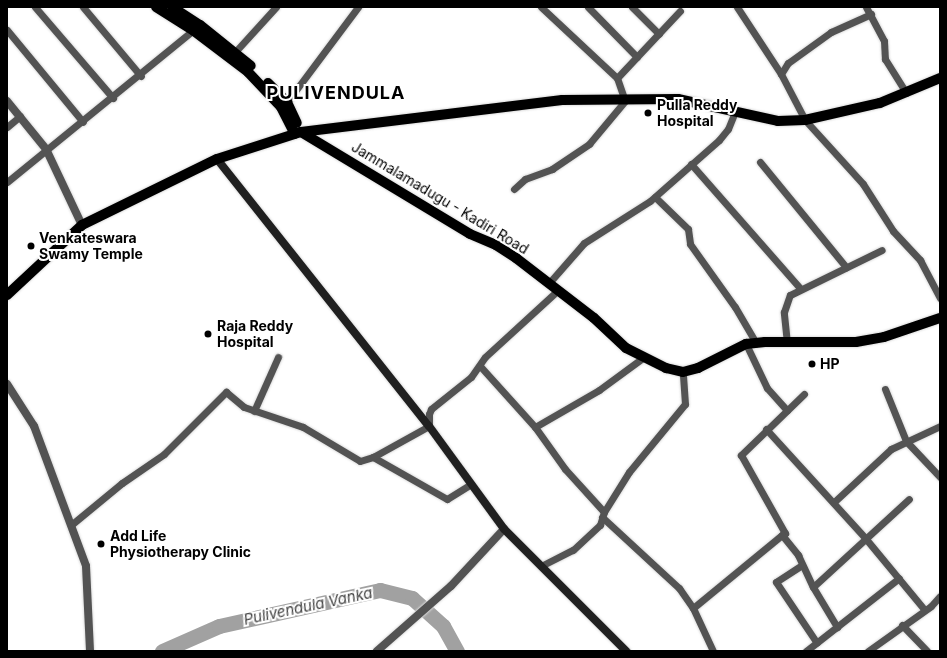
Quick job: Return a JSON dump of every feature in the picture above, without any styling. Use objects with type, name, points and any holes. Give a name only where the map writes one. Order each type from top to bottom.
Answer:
[{"type":"main road","points":[[156,7],[197,28],[235,52],[287,102],[298,133]]},
{"type":"main road","points":[[172,7],[268,91],[298,133]]},
{"type":"main road","points":[[7,295],[82,225],[217,159],[298,133],[562,100],[678,99],[778,120],[805,120],[880,103],[940,78]]},
{"type":"main road","name":"Jammalamadugu - Kadiri Road","points":[[298,133],[470,234],[496,245],[594,318],[626,348],[666,368],[684,372]]},
{"type":"main road","points":[[217,159],[429,426],[504,529],[626,651]]},
{"type":"main road","points":[[684,372],[698,368],[751,344],[863,341],[884,337],[940,318]]},
{"type":"street","points":[[35,7],[113,98]]},
{"type":"street","points":[[83,7],[141,76]]},
{"type":"street","points":[[235,52],[276,7]]},
{"type":"street","points":[[287,102],[358,7]]},
{"type":"street","points":[[514,189],[525,179],[552,169],[589,144],[625,100],[617,78],[541,7]]},
{"type":"street","points":[[588,7],[637,57]]},
{"type":"street","points":[[632,7],[659,34]]},
{"type":"street","points":[[736,7],[781,74],[805,120],[863,184],[893,231],[920,260],[940,298]]},
{"type":"street","points":[[866,7],[884,41],[885,59],[906,93]]},
{"type":"street","points":[[617,78],[680,11]]},
{"type":"street","points":[[781,74],[788,63],[831,32],[870,14]]},
{"type":"street","points":[[7,182],[46,149],[141,76],[197,28]]},
{"type":"street","points":[[7,30],[83,122]]},
{"type":"street","points":[[7,100],[46,149],[82,225]]},
{"type":"street","points":[[549,283],[584,243],[655,196],[719,140],[728,129],[735,112]]},
{"type":"street","points":[[7,127],[20,116]]},
{"type":"street","points":[[760,162],[846,267]]},
{"type":"street","points":[[691,164],[800,288]]},
{"type":"street","points":[[655,196],[688,229],[690,244],[735,307],[751,344],[767,388],[787,410]]},
{"type":"street","points":[[787,343],[786,303],[790,295],[800,288],[882,250]]},
{"type":"street","points":[[71,525],[122,483],[164,454],[226,392],[244,407],[303,427],[360,461],[373,457],[429,426],[431,409],[472,377],[485,357],[558,290]]},
{"type":"street","points":[[254,411],[278,357]]},
{"type":"street","points":[[535,427],[599,390],[644,357]]},
{"type":"street","points":[[480,366],[535,427],[565,470],[603,515],[678,588],[693,608],[713,651]]},
{"type":"street","points":[[541,566],[573,550],[600,525],[603,515],[629,472],[686,404],[684,372]]},
{"type":"street","points":[[7,384],[34,426],[86,566],[90,651]]},
{"type":"street","points":[[885,389],[906,441],[940,477]]},
{"type":"street","points":[[693,608],[785,532],[741,455],[766,429],[804,394]]},
{"type":"street","points":[[834,502],[891,449],[940,426]]},
{"type":"street","points":[[766,429],[834,502],[924,609]]},
{"type":"street","points":[[373,457],[447,499],[471,484]]},
{"type":"street","points":[[812,588],[909,500]]},
{"type":"street","points":[[377,651],[451,586],[504,529]]},
{"type":"street","points":[[782,535],[798,554],[812,588],[837,627]]},
{"type":"street","points":[[802,565],[776,582],[816,643]]},
{"type":"street","points":[[806,651],[899,578]]},
{"type":"street","points":[[868,651],[924,609],[931,606],[940,596]]},
{"type":"street","points":[[902,625],[927,651]]},
{"type":"waterway","name":"Pulivendula Vanka","points":[[162,651],[219,626],[380,590],[412,598],[443,626],[457,651]]},
{"type":"place","name":"Pulla Reddy Hospital","points":[[648,113]]},
{"type":"place","name":"Venkateswara Swamy Temple","points":[[31,246]]},
{"type":"place","name":"Raja Reddy Hospital","points":[[208,334]]},
{"type":"place","name":"HP","points":[[812,364]]},
{"type":"place","name":"Add Life Physiotherapy Clinic","points":[[101,544]]},
{"type":"district","name":"PULIVENDULA","points":[[336,93]]}]
